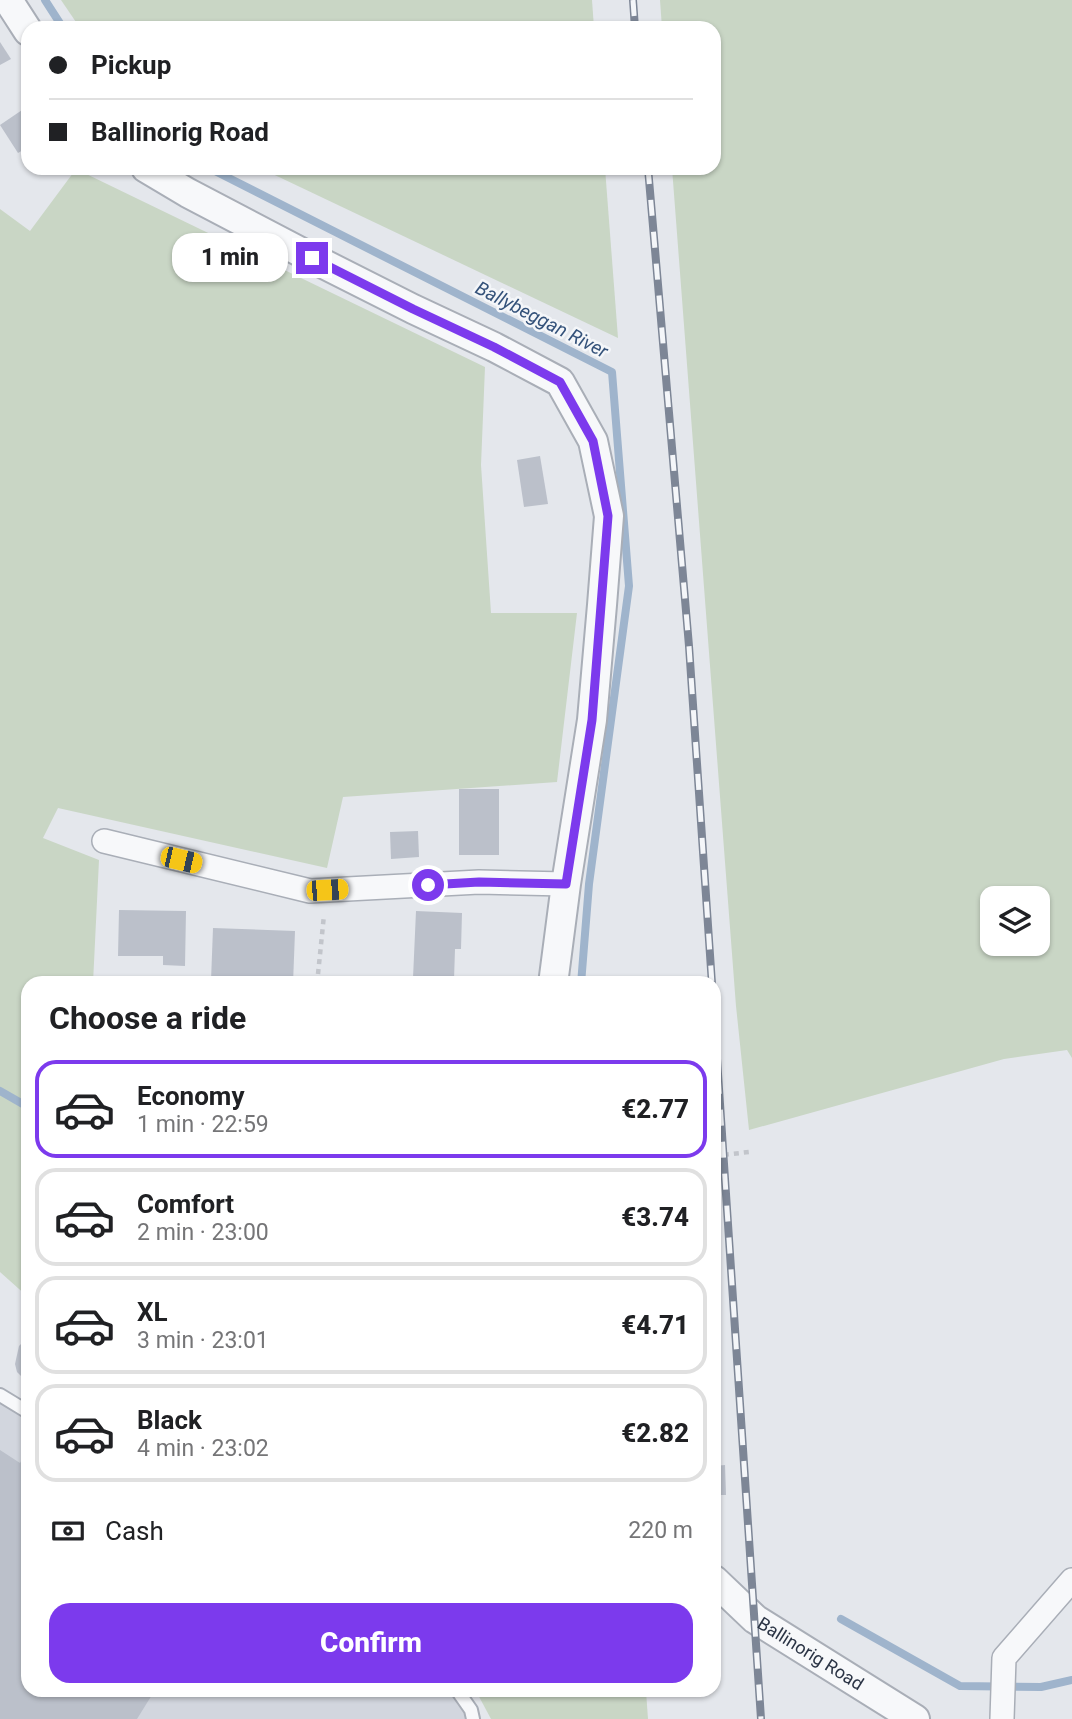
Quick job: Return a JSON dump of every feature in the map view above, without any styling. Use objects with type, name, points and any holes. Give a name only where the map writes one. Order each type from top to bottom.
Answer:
[{"type":"street","points":[[8,0],[22,21]]},
{"type":"street","points":[[158,175],[312,258],[560,382],[593,441],[608,516],[592,720],[566,884],[555,976]]},
{"type":"street","points":[[104,841],[310,891],[479,882],[566,884]]},
{"type":"street","points":[[1002,1719],[1004,1658],[1072,1580]]},
{"type":"street","name":"Ballinorig Road","points":[[721,1587],[755,1619],[915,1719]]},
{"type":"lane","points":[[0,1395],[21,1408]]},
{"type":"lane","points":[[462,1697],[471,1710],[473,1719]]},
{"type":"path","points":[[318,976],[327,890]]},
{"type":"path","points":[[721,1155],[749,1152]]},
{"type":"shaded area","points":[[0,1402],[21,1415],[21,1697],[468,1697],[478,1719],[0,1719]]},
{"type":"green space","points":[[61,0],[592,0],[594,21],[75,21]]},
{"type":"green space","points":[[660,0],[1072,0],[1072,1058],[1067,1050],[1004,1059],[749,1130],[736,1006],[673,175],[721,175],[721,21],[662,21]]},
{"type":"green space","points":[[72,175],[88,175],[485,367],[481,465],[491,613],[577,613],[557,782],[343,797],[327,868],[58,808],[43,838],[99,860],[93,976],[21,976],[21,1291],[0,1272],[0,209],[30,231]]},
{"type":"green space","points":[[275,175],[606,175],[618,338]]},
{"type":"green space","points":[[479,1697],[646,1697],[648,1719],[491,1719]]},
{"type":"building","points":[[0,42],[11,59],[0,65]]},
{"type":"building","points":[[21,111],[21,151],[18,153],[0,125]]},
{"type":"building","points":[[540,456],[548,504],[524,507],[517,460]]},
{"type":"building","points":[[459,789],[499,789],[499,855],[459,855]]},
{"type":"building","points":[[418,831],[419,857],[391,859],[390,832]]},
{"type":"building","points":[[119,910],[186,911],[185,966],[163,965],[163,956],[118,956]]},
{"type":"building","points":[[416,911],[462,913],[461,949],[455,949],[454,976],[413,976]]},
{"type":"building","points":[[213,928],[295,931],[293,976],[211,976]]},
{"type":"building","points":[[21,1344],[21,1376],[15,1364]]},
{"type":"building","points":[[0,1450],[21,1461],[21,1697],[151,1697],[137,1719],[0,1719]]},
{"type":"building","points":[[721,1465],[725,1465],[726,1495],[721,1495]]},
{"type":"waterway","name":"Ballybeggan River","points":[[45,0],[58,21]]},
{"type":"waterway","name":"Ballybeggan River","points":[[223,175],[612,372],[629,586],[589,884],[582,976]]},
{"type":"waterway","points":[[0,1091],[21,1103]]},
{"type":"waterway","name":"Ballybeggan River","points":[[841,1619],[960,1686],[1041,1687],[1072,1680]]},
{"type":"railway","points":[[633,0],[634,21]]},
{"type":"railway","points":[[649,175],[689,646],[711,976]]},
{"type":"railway","points":[[721,1119],[761,1719]]},
{"type":"route","points":[[312,258],[560,382],[593,441],[608,516],[592,720],[566,884],[479,882],[428,885]]}]
